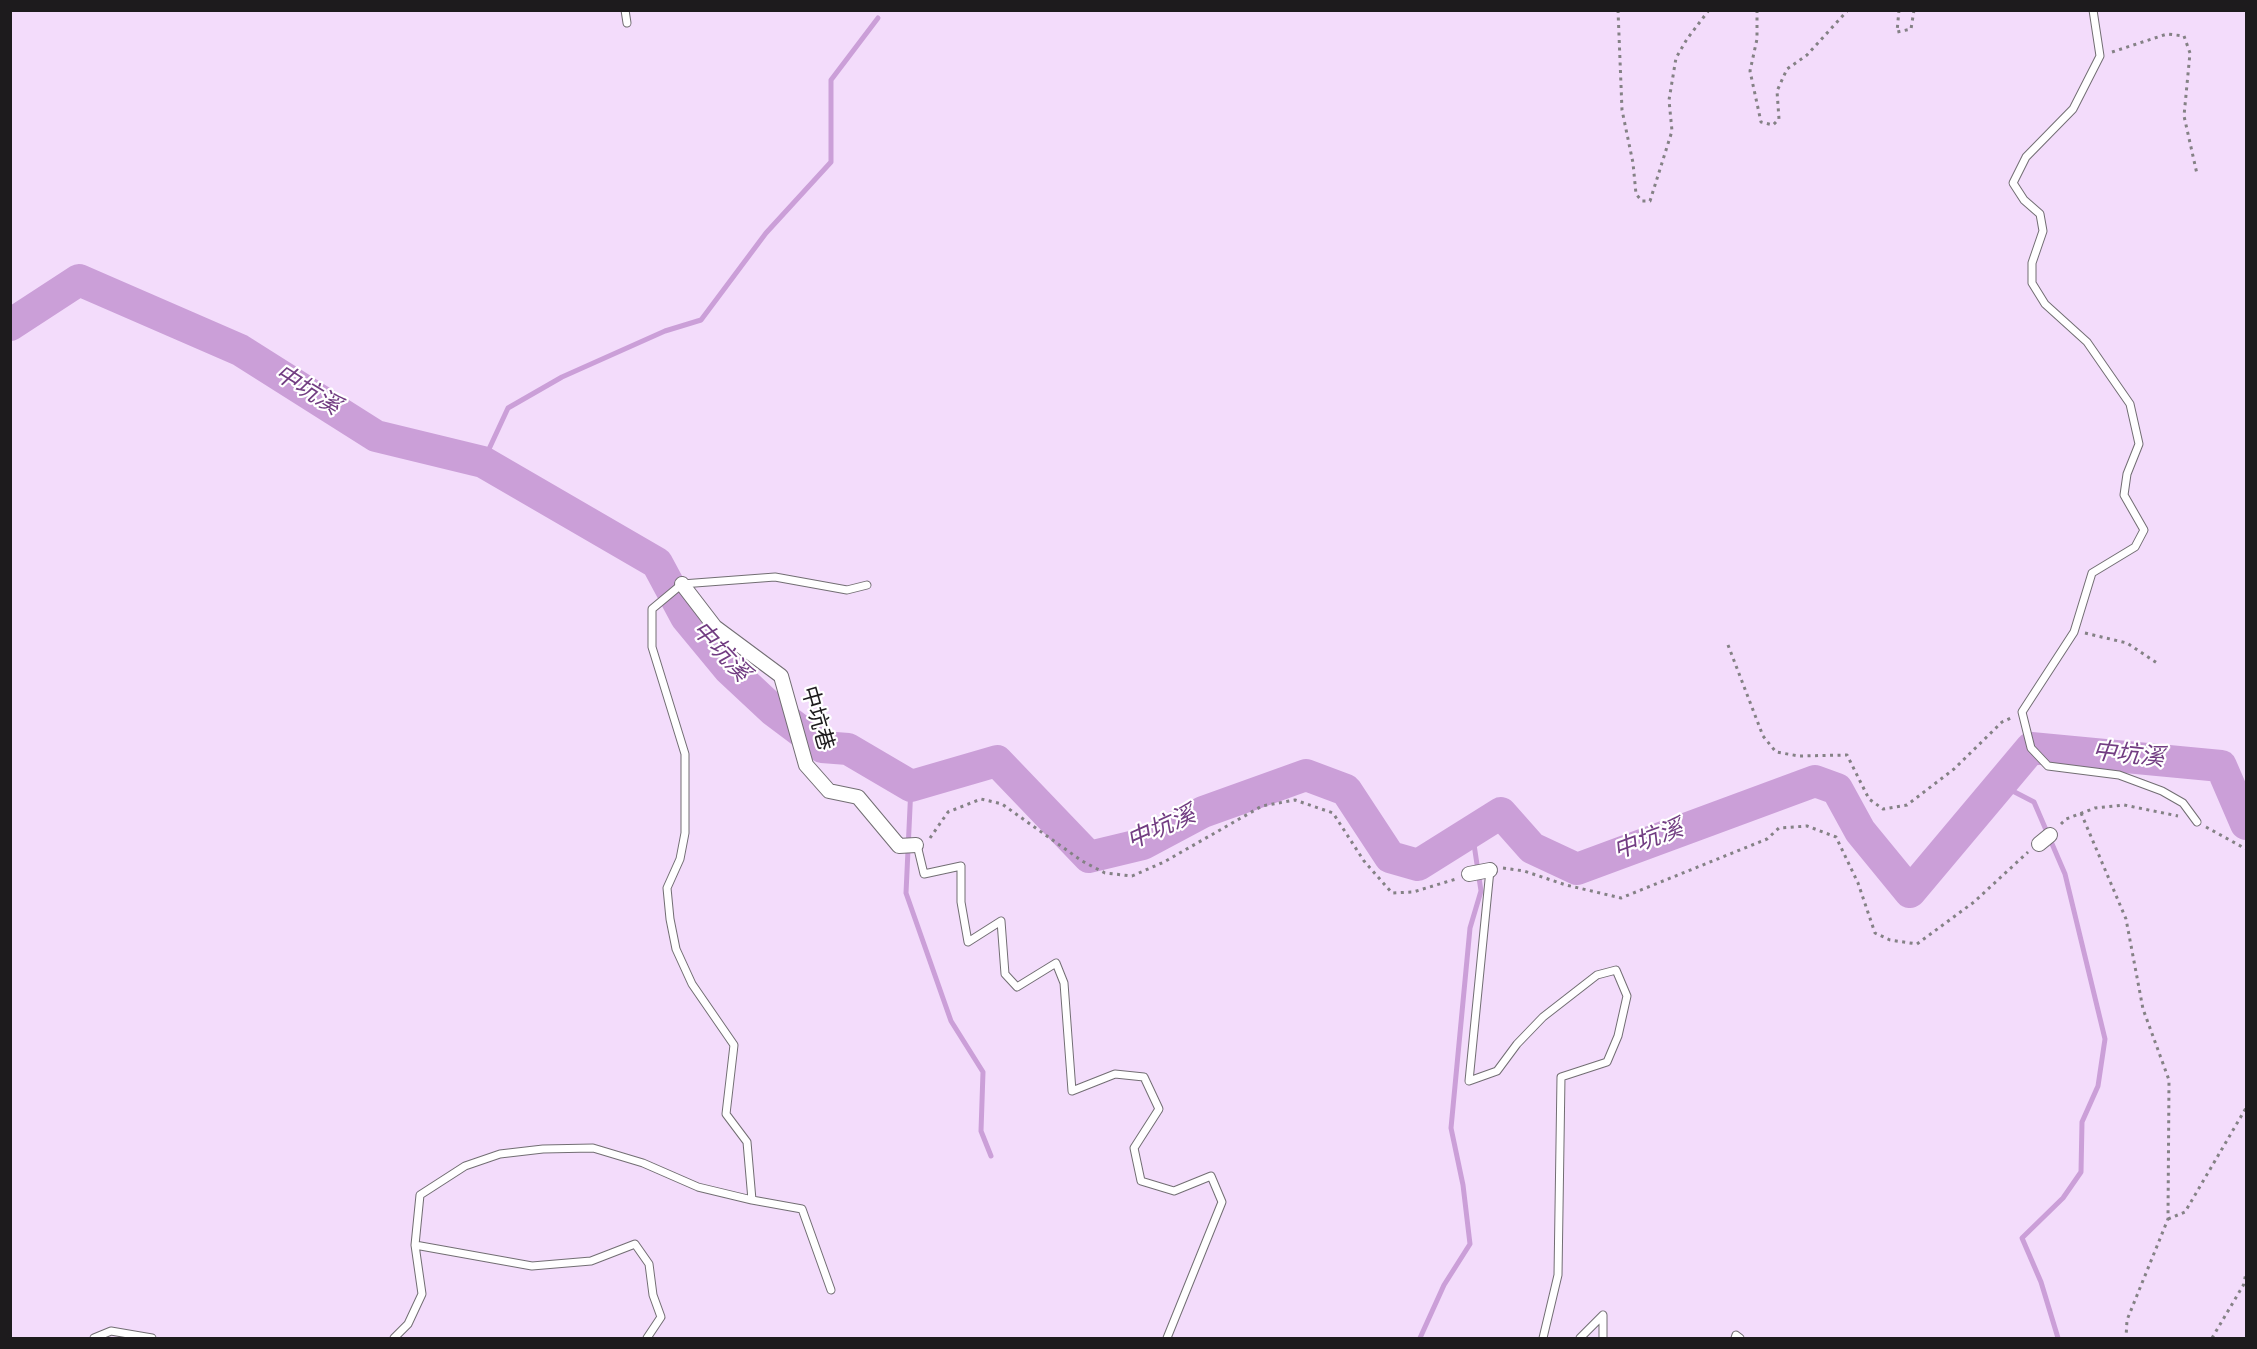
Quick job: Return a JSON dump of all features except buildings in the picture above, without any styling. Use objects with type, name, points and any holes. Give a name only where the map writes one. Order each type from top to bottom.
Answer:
[{"type":"street","name":"中坑巷","points":[[681,585],[715,627],[781,676],[806,765],[829,791],[858,797],[898,846],[916,845]]},
{"type":"street","points":[[1469,874],[1490,870]]},
{"type":"lane","points":[[625,10],[627,22]]},
{"type":"lane","points":[[2093,10],[2100,56],[2073,109],[2026,157],[2013,183],[2024,200],[2040,214],[2042,222],[2043,231],[2032,263],[2032,283],[2045,304],[2087,342],[2130,404],[2139,444],[2127,474],[2124,495],[2144,530],[2135,547],[2092,573],[2074,632],[2022,712],[2031,748],[2048,766],[2119,775],[2130,779],[2182,803],[2197,822]]},
{"type":"lane","points":[[752,1200],[747,1142],[726,1114],[734,1045],[692,984],[676,949],[670,919],[668,888],[680,859],[685,833],[685,754],[652,647],[652,609],[681,585],[775,578],[847,590],[867,585]]},
{"type":"lane","points":[[916,845],[924,874],[961,866],[961,902],[968,942],[1001,921],[1005,974],[1017,987],[1056,963],[1064,983],[1072,1091],[1115,1074],[1144,1077],[1159,1109],[1134,1148],[1141,1181],[1174,1191],[1211,1176],[1222,1202],[1167,1338]]},
{"type":"lane","points":[[1490,870],[1469,1081],[1497,1071],[1517,1044],[1543,1017],[1598,975],[1616,970],[1627,996],[1618,1036],[1607,1062],[1561,1077],[1558,1275],[1543,1338]]},
{"type":"lane","points":[[394,1338],[408,1324],[422,1294],[415,1245],[420,1195],[465,1166],[500,1154],[543,1149],[593,1148],[643,1163],[699,1187],[802,1209],[831,1290]]},
{"type":"lane","points":[[415,1245],[532,1266],[591,1261],[635,1244],[649,1264],[653,1295],[661,1317],[648,1338]]},
{"type":"lane","points":[[1580,1338],[1603,1316],[1603,1338]]},
{"type":"lane","points":[[94,1338],[111,1331],[152,1338]]},
{"type":"lane","points":[[1735,1338],[1736,1335],[1740,1338]]},
{"type":"path","points":[[1618,10],[1622,110],[1633,163],[1636,194],[1642,201],[1650,201],[1672,130],[1669,100],[1676,58],[1709,10]]},
{"type":"path","points":[[1757,10],[1757,39],[1750,71],[1761,123],[1773,125],[1779,119],[1777,91],[1787,69],[1807,56],[1848,10]]},
{"type":"path","points":[[1899,10],[1897,32],[1911,29],[1914,10]]},
{"type":"path","points":[[2100,56],[2167,34],[2184,36],[2190,53],[2184,116],[2196,174]]},
{"type":"path","points":[[2074,632],[2127,643],[2157,663]]},
{"type":"path","points":[[1728,645],[1763,736],[1776,752],[1799,756],[1847,755],[1869,800],[1883,809],[1907,805],[1954,769],[2002,723],[2022,712]]},
{"type":"path","points":[[916,845],[928,841],[948,812],[981,799],[1002,804],[1082,861],[1105,873],[1132,876],[1164,862],[1262,806],[1295,800],[1334,813],[1364,861],[1392,892],[1413,892],[1440,886],[1469,874]]},
{"type":"path","points":[[1490,870],[1504,868],[1524,871],[1566,885],[1621,898],[1767,839],[1779,828],[1807,826],[1836,837],[1858,883],[1875,933],[1890,940],[1917,944],[1974,902],[2066,819],[2095,808],[2124,805],[2197,822],[2247,849]]},
{"type":"path","points":[[2081,813],[2126,919],[2142,1010],[2169,1080],[2168,1219],[2127,1320],[2126,1338]]},
{"type":"path","points":[[2168,1219],[2185,1212],[2247,1108]]},
{"type":"path","points":[[2212,1338],[2244,1284],[2247,1272]]},
{"type":"shaded area","points":[[11,11],[2246,11],[2246,1338],[11,1338]]},
{"type":"waterway","points":[[483,462],[508,408],[562,377],[665,331],[701,320],[766,233],[831,162],[831,80],[878,18]]},
{"type":"waterway","name":"中坑溪","points":[[10,325],[79,280],[240,350],[376,436],[483,462],[657,563],[686,617],[729,669],[774,711],[822,747],[848,749],[911,786],[997,761],[1089,857],[1143,844],[1203,812],[1306,775],[1346,790],[1390,857],[1418,865],[1501,813],[1532,848],[1577,869],[1815,781],[1837,789],[1860,831],[1910,892],[2031,748],[2221,766],[2246,824]]},
{"type":"waterway","points":[[2001,785],[2034,802],[2065,874],[2105,1039],[2098,1086],[2082,1122],[2081,1172],[2063,1198],[2022,1238],[2041,1282],[2058,1338]]},
{"type":"waterway","points":[[911,786],[906,893],[951,1021],[983,1072],[981,1131],[991,1156]]},
{"type":"waterway","points":[[1420,1338],[1444,1285],[1470,1244],[1463,1185],[1451,1128],[1470,928],[1481,891],[1472,831]]}]
